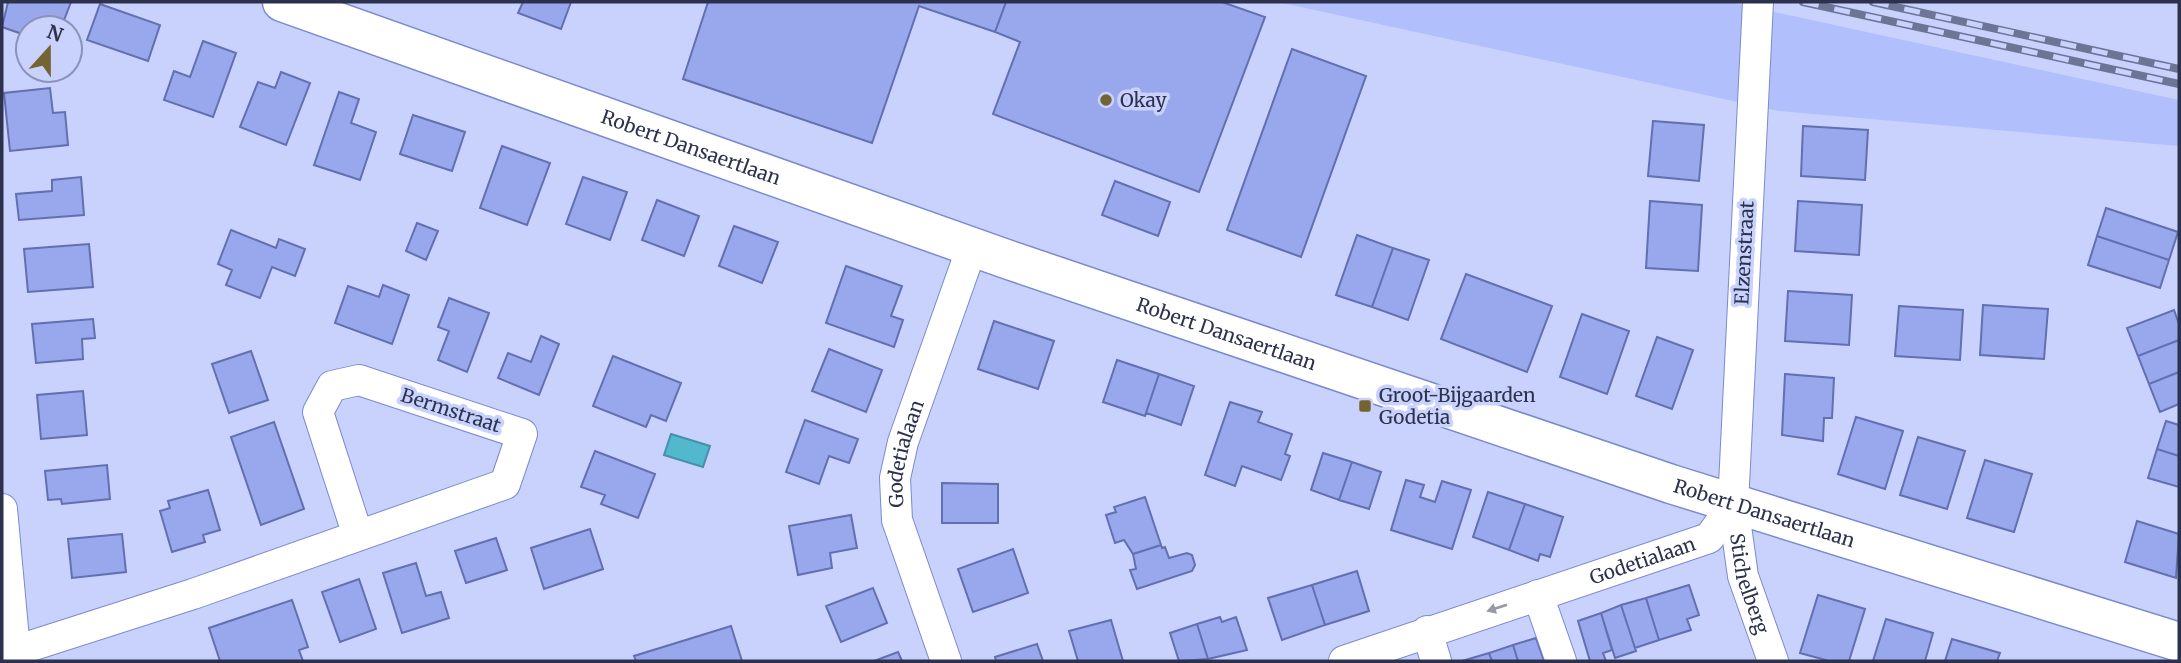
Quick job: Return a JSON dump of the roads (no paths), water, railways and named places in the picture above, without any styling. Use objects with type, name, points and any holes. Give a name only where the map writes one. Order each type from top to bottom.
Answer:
[{"type":"street","name":"Robert Dansaertlaan","points":[[282,2],[972,247],[1732,505],[2179,642]]},
{"type":"street","name":"Elzenstraat","points":[[1732,505],[1758,2]]},
{"type":"street","name":"Godetialaan","points":[[946,661],[897,520],[895,478],[903,442],[972,247]]},
{"type":"street","name":"Bermstraat","points":[[15,656],[193,594],[358,536],[505,484],[522,434],[359,380],[332,386],[318,412],[358,536]]},
{"type":"street","name":"Godetialaan","points":[[1344,661],[1709,538],[1732,505]]},
{"type":"street","name":"Stichelberg","points":[[1732,505],[1743,576],[1773,661]]},
{"type":"street","points":[[2,509],[15,656]]},
{"type":"street","points":[[1538,594],[1560,661]]},
{"type":"street","points":[[1427,631],[1436,661]]},
{"type":"railway","points":[[1803,2],[2179,84]]},
{"type":"railway","points":[[1873,2],[2179,69]]},
{"type":"place","name":"Okay","points":[[1106,100]]},
{"type":"place","name":"Groot-Bijgaarden Godetia","points":[[1365,406]]}]
